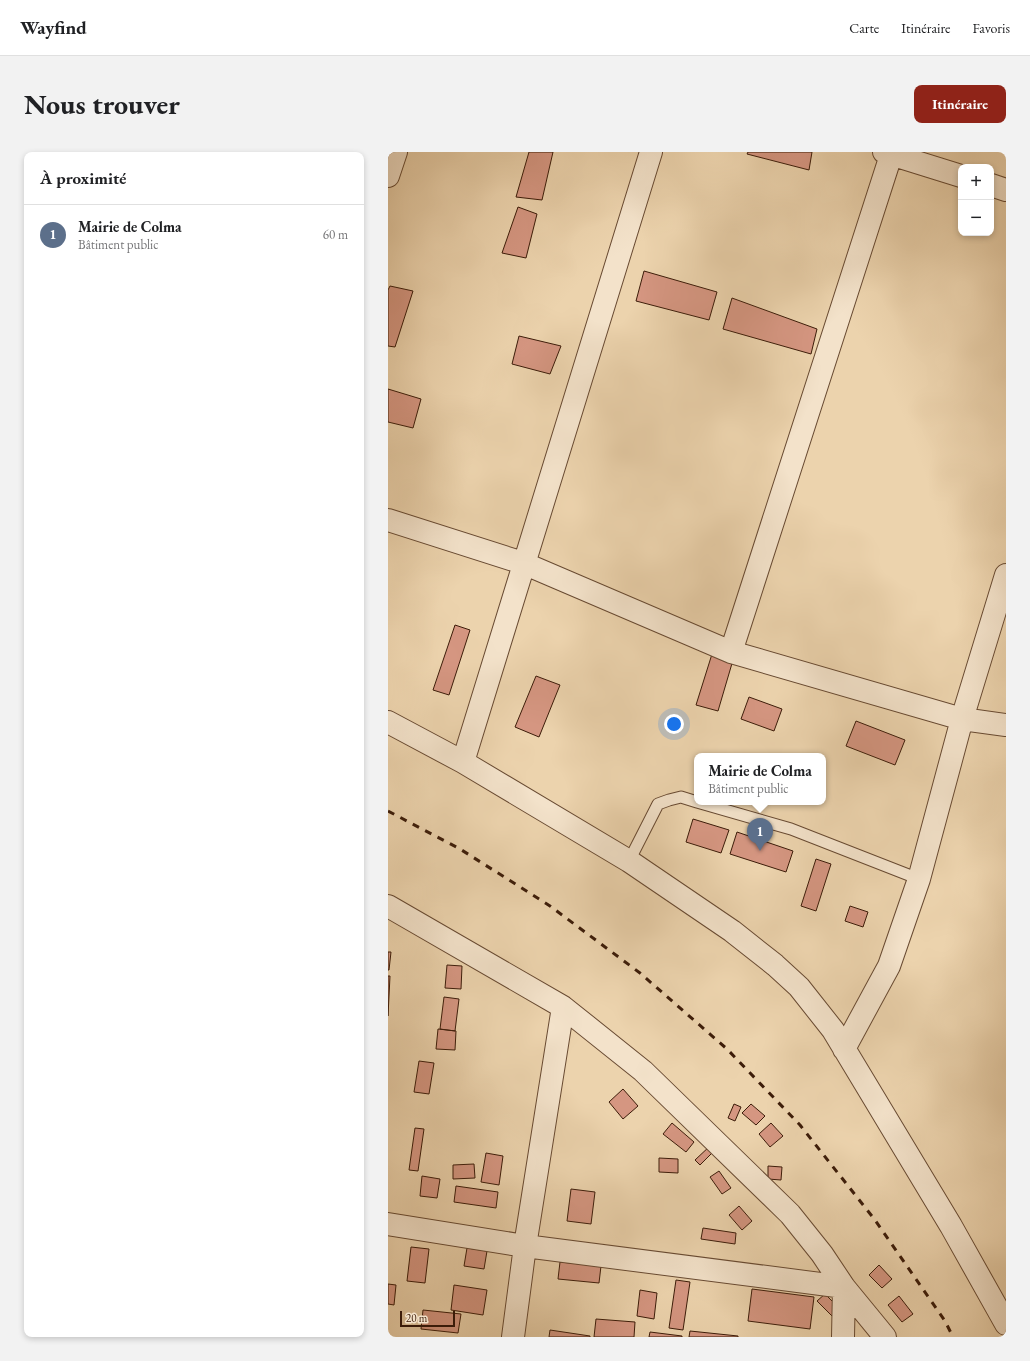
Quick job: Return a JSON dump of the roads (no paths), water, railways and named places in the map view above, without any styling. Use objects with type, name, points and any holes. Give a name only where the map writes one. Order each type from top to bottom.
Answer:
[{"type":"street","points":[[388,176],[396,152]]},
{"type":"street","points":[[463,762],[523,563],[651,152]]},
{"type":"street","points":[[731,652],[889,153],[958,175]]},
{"type":"street","points":[[994,186],[1006,190]]},
{"type":"street","points":[[388,520],[523,563],[731,652],[962,719],[1006,725]]},
{"type":"street","points":[[844,1049],[889,966],[919,879],[962,719],[1006,575]]},
{"type":"street","points":[[388,722],[463,762],[629,860],[732,931],[775,965],[799,987],[833,1030],[951,1226],[1006,1324]]},
{"type":"street","points":[[388,906],[563,1007],[643,1071],[790,1214],[822,1254],[844,1287],[885,1337]]},
{"type":"street","points":[[514,1337],[525,1246],[563,1007]]},
{"type":"street","points":[[388,1224],[525,1246],[844,1287]]},
{"type":"street","points":[[843,1337],[844,1287]]},
{"type":"lane","points":[[629,860],[658,804],[681,797],[694,801]]},
{"type":"lane","points":[[707,805],[791,829],[919,879]]},
{"type":"railway","points":[[388,811],[460,849],[550,906],[640,973],[727,1049],[800,1125],[875,1220],[945,1321],[953,1337]]},
{"type":"place","name":"Mairie de Colma","points":[[760,851]]}]
